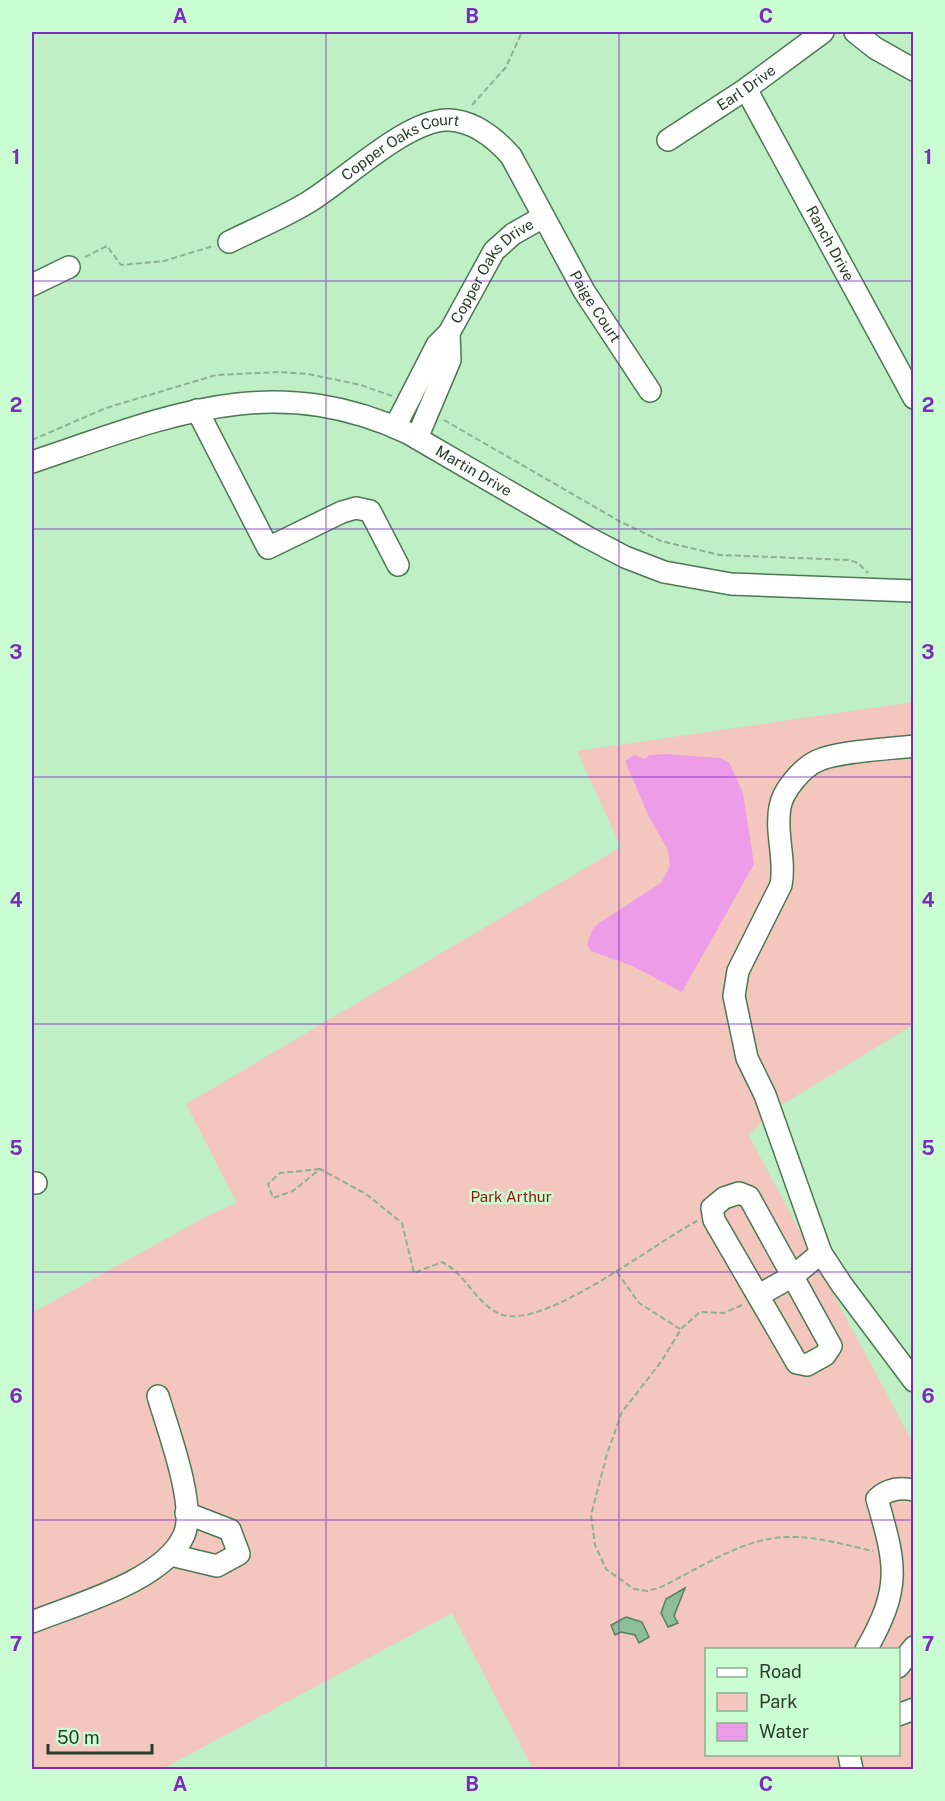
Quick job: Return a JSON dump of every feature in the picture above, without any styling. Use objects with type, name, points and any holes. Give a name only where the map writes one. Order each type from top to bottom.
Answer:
[{"type":"street","name":"Earl Drive","points":[[668,140],[746,88],[823,32]]},
{"type":"street","points":[[855,32],[875,48],[914,70]]},
{"type":"street","name":"Ranch Drive","points":[[746,88],[914,398]]},
{"type":"street","name":"Copper Oaks Court","points":[[229,242],[308,203],[391,143],[421,126],[448,120],[471,125],[495,138],[511,156],[543,218]]},
{"type":"street","name":"Copper Oaks Drive","points":[[395,427],[437,345],[449,333],[494,251],[513,234],[543,218]]},
{"type":"street","name":"Paige Court","points":[[543,218],[584,291],[650,392]]},
{"type":"street","points":[[32,285],[69,267]]},
{"type":"street","name":"Copper Oaks Drive","points":[[417,438],[450,360],[449,333]]},
{"type":"street","name":"Martin Drive","points":[[32,462],[198,410],[237,402],[292,401],[348,410],[395,427],[587,537],[625,557],[664,572],[731,584],[914,591]]},
{"type":"street","points":[[198,410],[268,548],[342,512],[356,508],[370,511],[398,565]]},
{"type":"street","points":[[914,746],[816,761],[787,789],[780,806],[779,826],[783,871],[781,885],[738,971],[734,996],[747,1058],[765,1095],[821,1253],[842,1285],[914,1381]]},
{"type":"street","points":[[739,1193],[749,1197],[831,1346],[816,1361],[807,1365],[796,1363],[714,1220],[712,1208],[724,1198],[739,1193]]},
{"type":"street","points":[[759,1295],[793,1276],[821,1253]]},
{"type":"street","points":[[32,1622],[134,1581],[171,1555],[185,1534],[183,1480],[158,1396]]},
{"type":"street","points":[[867,1648],[903,1573],[891,1548],[877,1499],[884,1492],[903,1488],[914,1490]]},
{"type":"street","points":[[171,1555],[217,1566],[240,1554],[230,1530],[186,1513]]},
{"type":"street","points":[[900,1664],[914,1647]]},
{"type":"path","points":[[460,122],[478,97],[506,67],[522,32]]},
{"type":"path","points":[[69,267],[107,246],[121,265],[164,261],[229,242]]},
{"type":"path","points":[[440,417],[619,521],[661,541],[720,555],[858,563],[867,570],[869,590]]},
{"type":"path","points":[[320,1168],[294,1191],[273,1198],[268,1184],[280,1173],[320,1168],[366,1194],[402,1223],[414,1273],[442,1262],[449,1266],[490,1308],[509,1317],[524,1315],[551,1305],[617,1272],[698,1220],[714,1220]]},
{"type":"path","points":[[617,1272],[639,1303],[681,1329]]},
{"type":"path","points":[[759,1295],[724,1313],[700,1312],[681,1329],[661,1362],[624,1409],[607,1454],[593,1506],[591,1526],[595,1545],[606,1569],[626,1585],[648,1591],[659,1588],[750,1543],[770,1539],[811,1539],[873,1551],[891,1548]]},
{"type":"green space","name":"Park Arthur","points":[[913,702],[913,1025],[770,1112],[749,1136],[913,1443],[913,1769],[533,1769],[452,1613],[168,1766],[155,1770],[32,1769],[32,1313],[209,1215],[237,1203],[186,1104],[621,847],[577,751]]},
{"type":"water","points":[[634,755],[646,759],[649,755],[720,758],[729,762],[743,793],[754,864],[682,992],[630,965],[591,951],[587,945],[592,930],[599,923],[661,883],[670,866],[668,850],[649,817],[625,761]]},
{"type":"building","points":[[685,1588],[674,1616],[678,1623],[668,1627],[661,1613],[666,1599]]},
{"type":"building","points":[[626,1617],[642,1622],[649,1637],[639,1643],[635,1635],[621,1632],[615,1635],[611,1625]]}]
